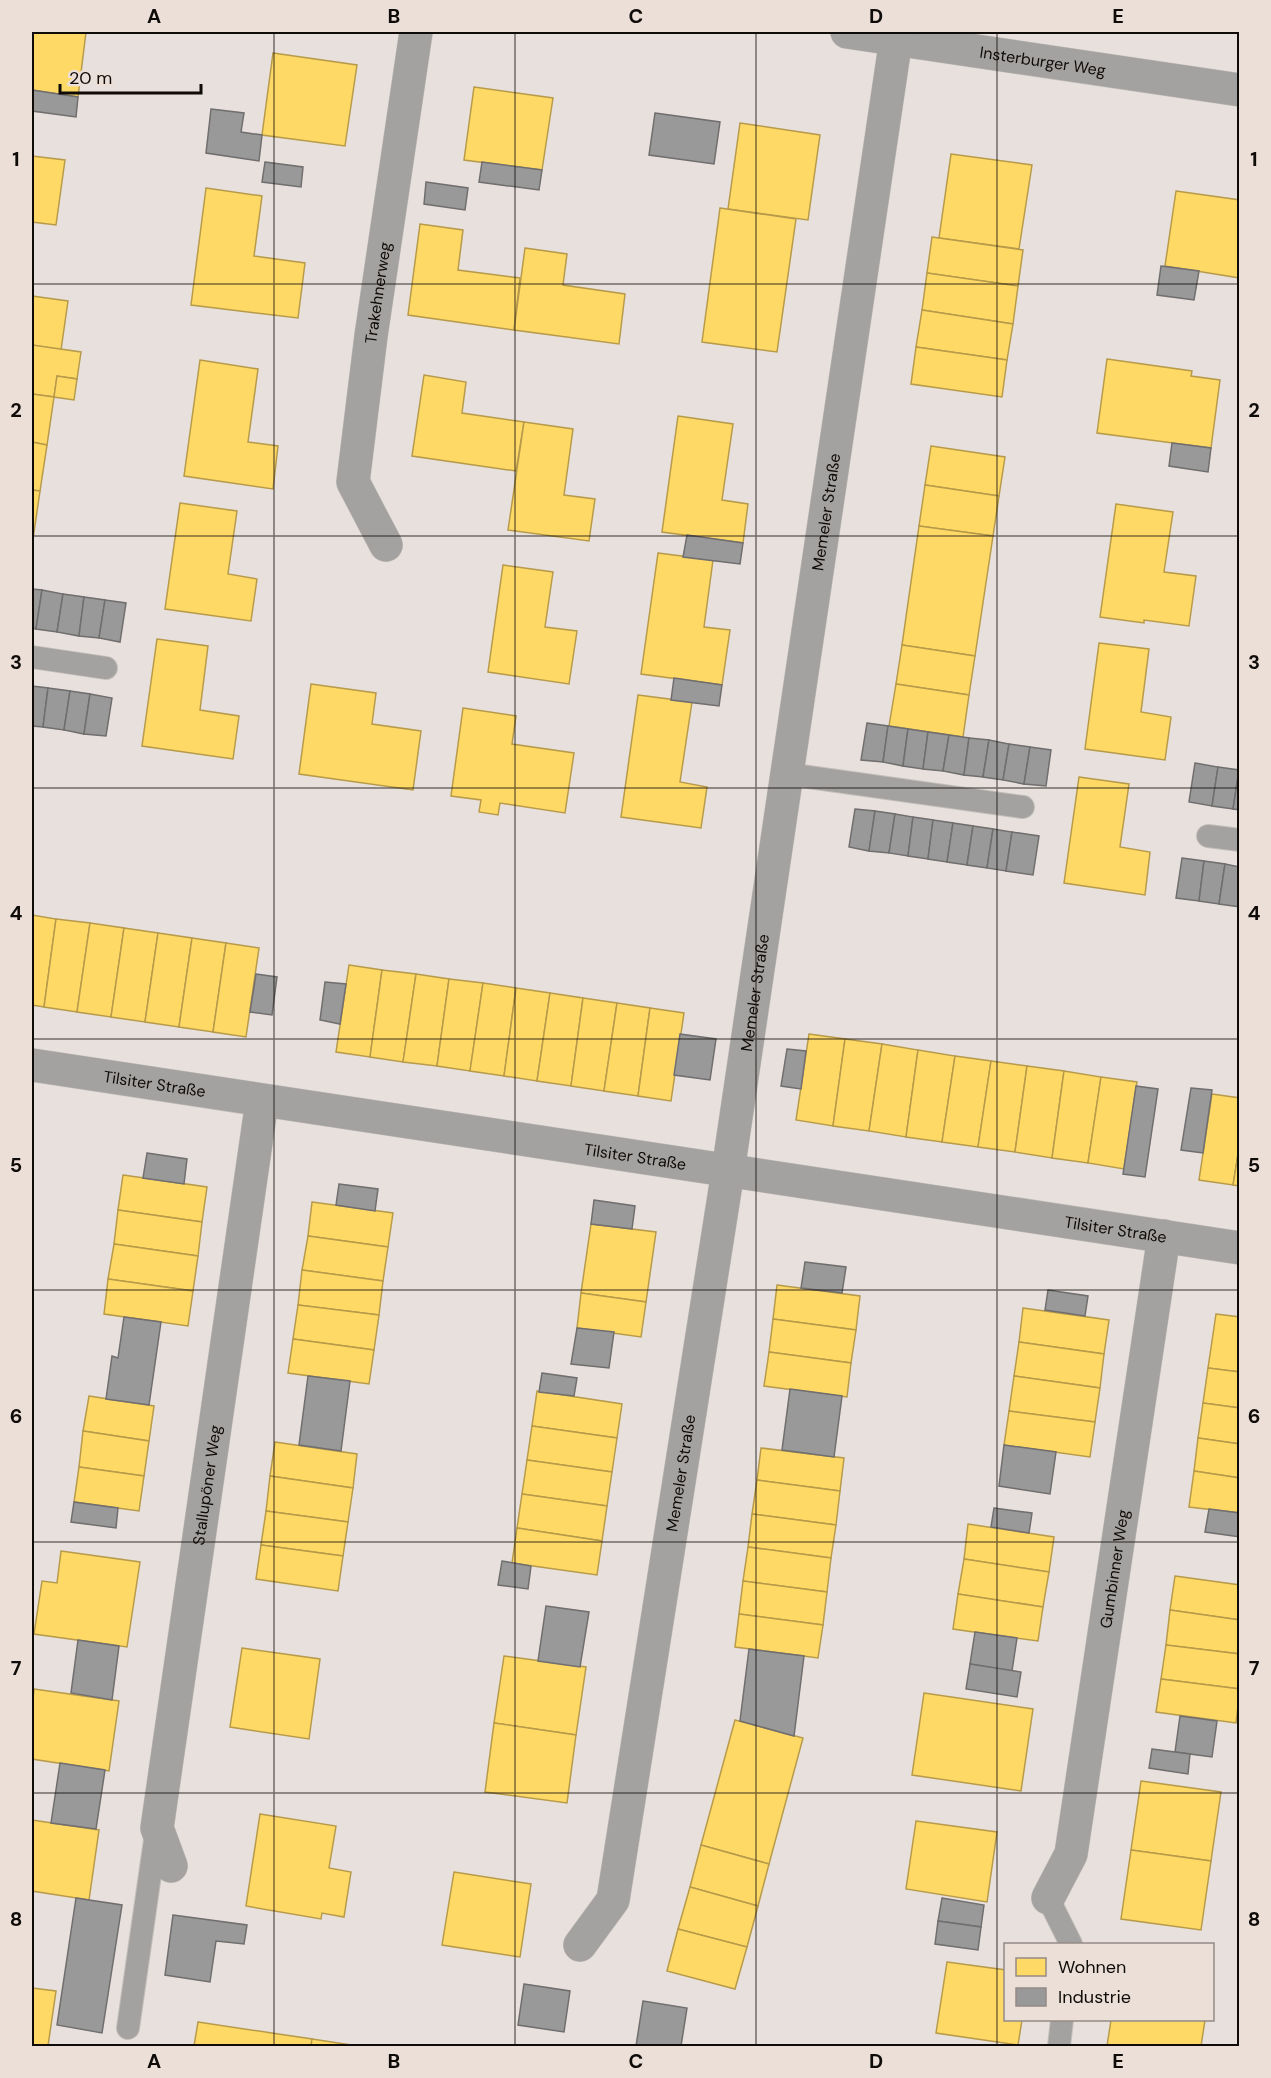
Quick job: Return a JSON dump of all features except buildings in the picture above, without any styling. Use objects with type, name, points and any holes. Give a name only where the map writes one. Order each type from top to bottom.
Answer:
[{"type":"street","name":"Trakehnerweg","points":[[386,545],[353,482],[371,336],[416,32]]},
{"type":"street","name":"Insterburger Weg","points":[[847,32],[896,35],[1239,90]]},
{"type":"street","name":"Memeler Straße","points":[[580,1945],[613,1900],[728,1171],[896,35]]},
{"type":"street","name":"Tilsiter Straße","points":[[32,1065],[1239,1248]]},
{"type":"street","name":"Stallupöner Weg","points":[[171,1866],[156,1828],[262,1101]]},
{"type":"street","name":"Gumbinner Weg","points":[[1048,1898],[1071,1854],[1164,1236]]},
{"type":"lane","points":[[32,657],[106,668]]},
{"type":"lane","points":[[787,774],[1023,807]]},
{"type":"lane","points":[[1208,836],[1239,840]]},
{"type":"lane","points":[[128,2028],[156,1828]]},
{"type":"lane","points":[[1048,1898],[1070,1943]]},
{"type":"lane","points":[[1059,2046],[1062,2021]]}]
